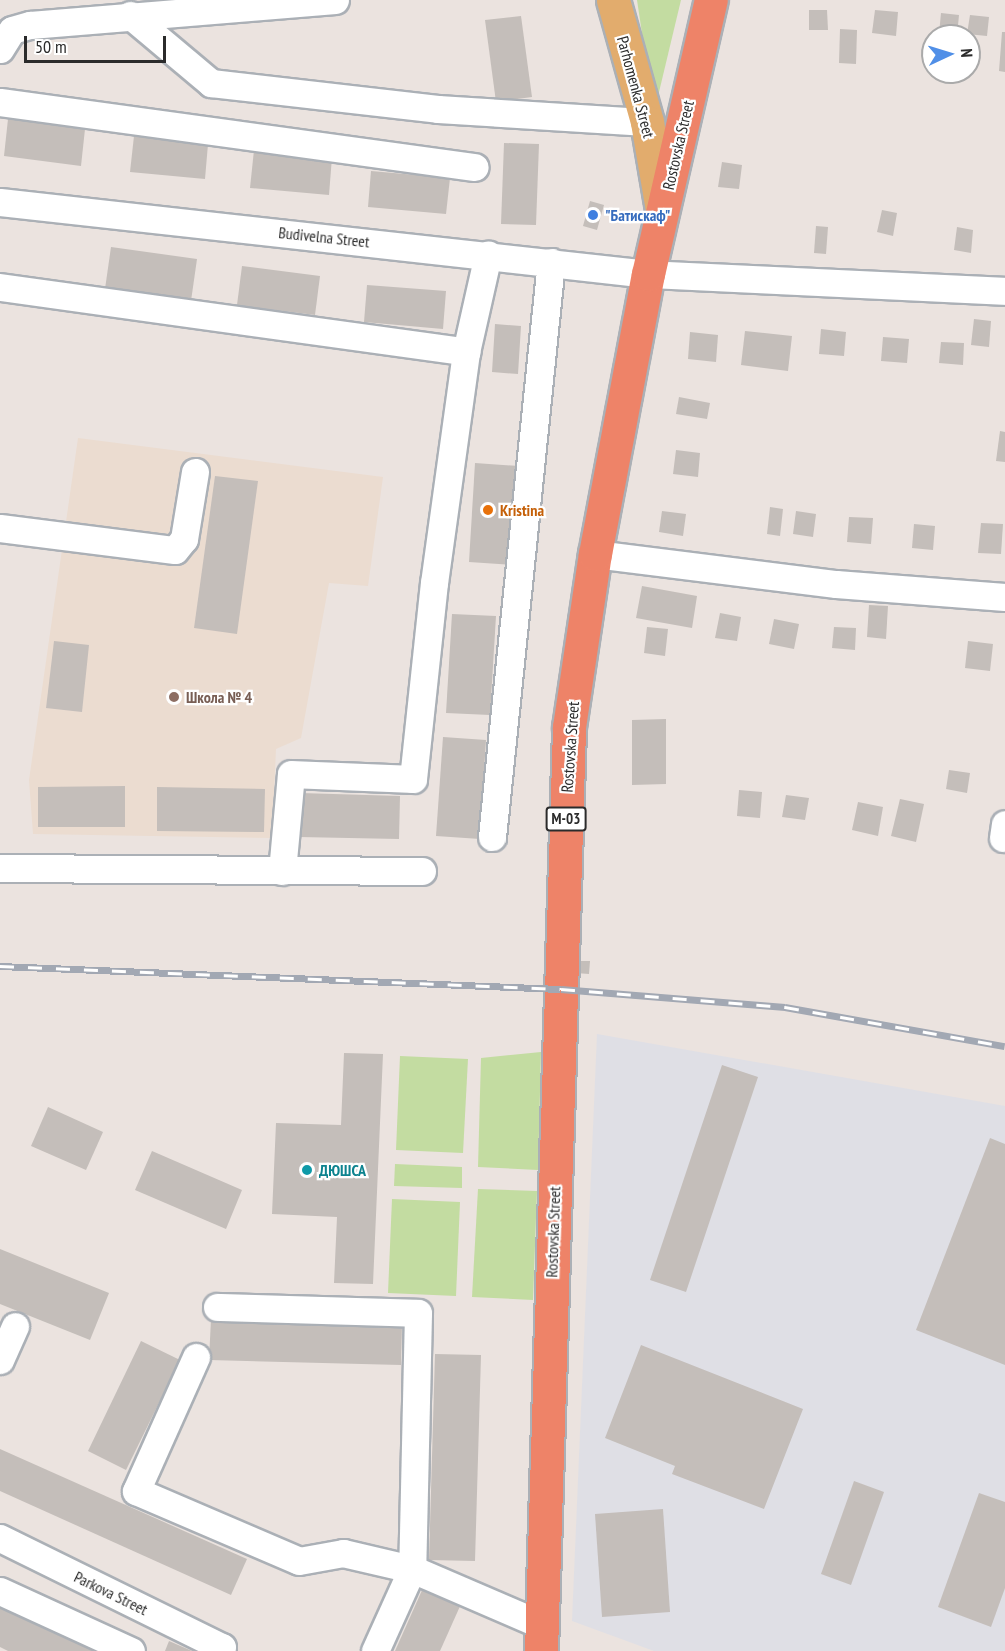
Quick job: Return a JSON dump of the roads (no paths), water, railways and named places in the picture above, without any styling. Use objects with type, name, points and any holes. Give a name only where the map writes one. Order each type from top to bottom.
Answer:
[{"type":"highway","name":"Rostovska Street","points":[[541,1638],[569,727],[595,554],[648,274],[711,0]]},
{"type":"main road","name":"Parhomenka Street","points":[[613,0],[647,122],[663,210]]},
{"type":"street","points":[[0,49],[12,30],[30,25],[335,0]]},
{"type":"street","points":[[130,15],[211,83],[438,109],[647,122]]},
{"type":"street","points":[[0,102],[475,167]]},
{"type":"street","name":"Budivelna Street","points":[[0,202],[489,254],[648,274],[1005,291]]},
{"type":"street","points":[[282,871],[291,774],[413,779],[434,583],[466,352],[489,254]]},
{"type":"street","points":[[492,837],[551,262]]},
{"type":"street","points":[[0,286],[466,352]]},
{"type":"street","points":[[0,528],[175,550],[184,539],[195,472]]},
{"type":"street","points":[[595,554],[836,584],[1005,597]]},
{"type":"street","points":[[0,868],[422,871]]},
{"type":"street","points":[[217,1307],[418,1313],[412,1569],[375,1651]]},
{"type":"street","points":[[0,1360],[15,1326]]},
{"type":"street","points":[[195,1357],[136,1491],[299,1561],[343,1553],[412,1569],[541,1638]]},
{"type":"street","name":"Parkova Street","points":[[0,1538],[221,1649]]},
{"type":"street","points":[[0,1590],[130,1651]]},
{"type":"railway","points":[[0,966],[561,989],[785,1007],[1005,1046]]},
{"type":"place","name":"\"Батискаф\"","points":[[593,215]]},
{"type":"place","name":"Kristina","points":[[488,510]]},
{"type":"place","name":"Школа № 4","points":[[174,697]]},
{"type":"place","name":"ДЮШСА","points":[[307,1170]]}]
